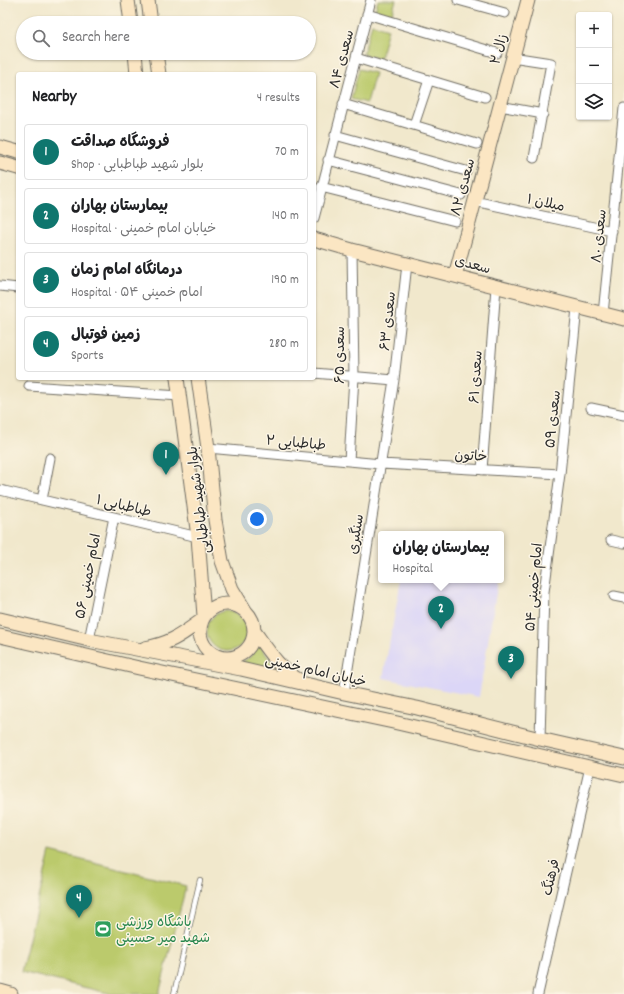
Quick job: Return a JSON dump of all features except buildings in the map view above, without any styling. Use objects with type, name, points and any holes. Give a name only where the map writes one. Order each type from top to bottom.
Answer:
[{"type":"main road","points":[[128,0],[130,16]]},
{"type":"main road","points":[[148,0],[150,16]]},
{"type":"main road","name":"زال ۲","points":[[500,106],[528,0]]},
{"type":"main road","points":[[135,60],[137,72]]},
{"type":"main road","points":[[157,60],[159,72]]},
{"type":"main road","name":"سعدی ۸۲","points":[[456,276],[474,201],[500,106]]},
{"type":"main road","points":[[0,148],[16,152]]},
{"type":"main road","points":[[0,163],[16,167]]},
{"type":"main road","name":"سعدی","points":[[316,240],[624,319]]},
{"type":"main road","name":"بلوار شهید طباطبایی","points":[[177,380],[198,537],[203,618]]},
{"type":"main road","name":"بلوار شهید طباطبایی","points":[[198,380],[208,448],[215,520],[222,562],[232,589],[246,612]]},
{"type":"main road","points":[[139,649],[160,645],[172,640],[203,618],[211,609],[219,605],[229,604],[238,606],[246,612],[250,618],[254,631],[271,654],[290,675],[306,684]]},
{"type":"main road","points":[[203,618],[200,628],[200,637],[210,652],[218,659],[241,669],[261,685],[292,700]]},
{"type":"main road","name":"خیابان امام خمینی","points":[[0,619],[89,640],[139,649],[218,659],[241,669],[417,708],[540,739],[624,758]]},
{"type":"main road","points":[[186,678],[218,659],[236,656],[243,652],[249,646],[254,631]]},
{"type":"main road","points":[[0,636],[590,766],[624,775]]},
{"type":"main road","points":[[0,991],[11,994]]},
{"type":"street","name":"سعدی ۸۴","points":[[316,209],[371,0]]},
{"type":"street","points":[[458,0],[505,13]]},
{"type":"street","points":[[367,14],[497,53]]},
{"type":"street","points":[[512,57],[551,63],[534,158]]},
{"type":"street","points":[[356,58],[485,97]]},
{"type":"street","points":[[414,125],[429,80]]},
{"type":"street","points":[[344,104],[477,144]]},
{"type":"street","points":[[500,106],[543,114]]},
{"type":"street","name":"سعدی ۸۰","points":[[603,314],[612,231],[622,161],[624,108]]},
{"type":"street","points":[[335,135],[466,171]]},
{"type":"street","points":[[328,160],[461,195]]},
{"type":"street","points":[[321,187],[455,221]]},
{"type":"street","name":"میلان ۱","points":[[474,201],[612,231]]},
{"type":"street","name":"سعدی ۶۵","points":[[349,461],[354,377],[352,250]]},
{"type":"street","name":"سعدی ۶۳","points":[[394,380],[407,264]]},
{"type":"street","points":[[0,286],[16,288]]},
{"type":"street","name":"سعدی ۶۱","points":[[482,470],[496,287]]},
{"type":"street","name":"سعدی ۵۹","points":[[552,533],[560,474],[577,308]]},
{"type":"street","points":[[316,374],[394,380]]},
{"type":"street","name":"سنگبری","points":[[344,693],[394,380]]},
{"type":"street","points":[[29,386],[180,396]]},
{"type":"street","points":[[591,408],[624,415]]},
{"type":"street","name":"طباطبایی ۲","points":[[208,448],[381,464]]},
{"type":"street","points":[[42,500],[50,458]]},
{"type":"street","name":"خاتون","points":[[381,464],[560,474]]},
{"type":"street","name":"طباطبایی ۱","points":[[0,490],[198,537]]},
{"type":"street","name":"امام خمینی ۵۶","points":[[89,640],[114,517]]},
{"type":"street","name":"امام خمینی ۵۴","points":[[540,739],[544,592],[552,533]]},
{"type":"street","points":[[611,540],[624,543]]},
{"type":"street","points":[[614,596],[624,598]]},
{"type":"street","name":"فرهنگ","points":[[538,994],[590,766]]},
{"type":"lane","points":[[174,994],[200,880]]},
{"type":"shaded area","points":[[400,583],[498,583],[479,697],[383,678]]},
{"type":"green space","points":[[378,0],[396,0],[391,16],[375,11]]},
{"type":"green space","points":[[372,24],[388,29],[380,59],[363,54]]},
{"type":"green space","points":[[359,69],[375,73],[367,103],[351,99]]},
{"type":"green space","points":[[227,611],[235,613],[241,617],[245,623],[247,631],[245,639],[241,645],[235,649],[227,651],[219,649],[213,645],[209,639],[207,631],[209,623],[213,617],[219,613]]},
{"type":"green space","points":[[259,644],[279,673],[262,671],[242,662],[251,656]]},
{"type":"green space","name":"باشگاه ورزشی شهید میر حسینی","points":[[50,852],[186,886],[159,994],[112,994],[21,972]]},
{"type":"place","name":"فروشگاه صداقت","points":[[166,475]]},
{"type":"place","name":"بیمارستان بهاران","points":[[441,629]]},
{"type":"place","name":"درمانگاه امام زمان","points":[[511,679]]},
{"type":"place","name":"زمین فوتبال","points":[[79,918]]},
{"type":"place","name":"باشگاه ورزشی شهید میر حسینی","points":[[103,929]]}]
